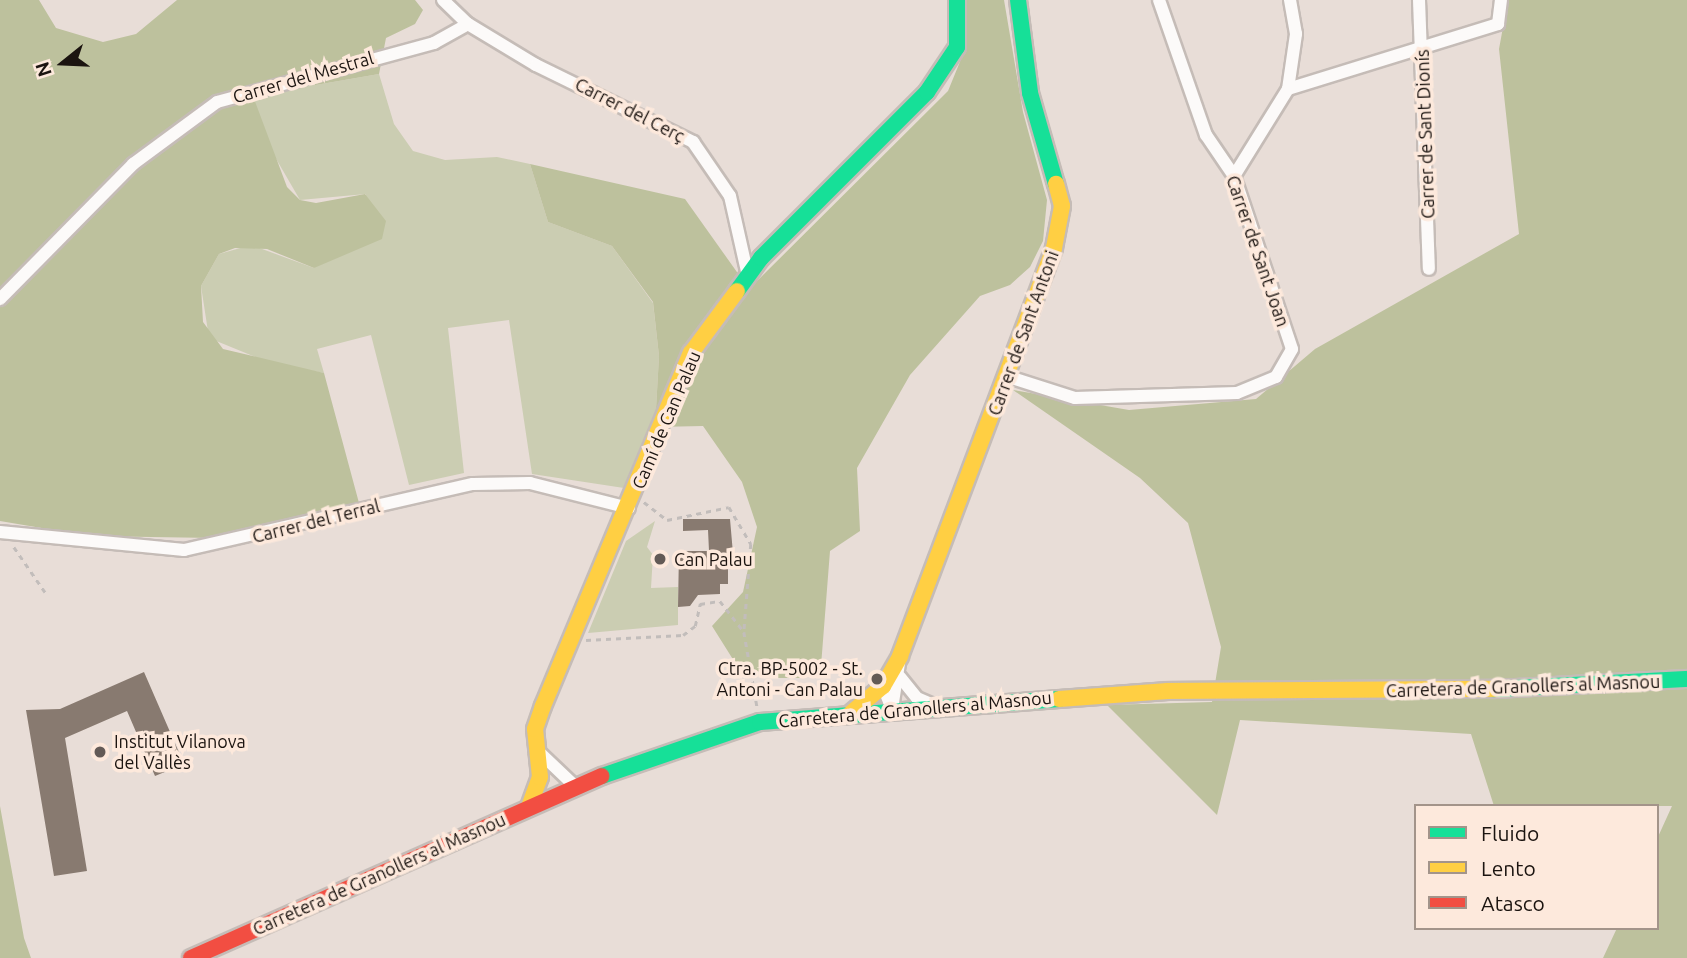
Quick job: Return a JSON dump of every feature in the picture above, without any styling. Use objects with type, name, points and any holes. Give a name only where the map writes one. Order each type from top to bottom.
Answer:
[{"type":"street","name":"Carrer del Cerç","points":[[443,0],[468,24],[693,142],[730,196],[748,276]]},
{"type":"street","name":"Camí de Can Palau","points":[[529,807],[540,777],[535,729],[632,501],[691,353],[748,276],[928,92],[957,47],[957,0]]},
{"type":"street","name":"Carrer de Sant Antoni","points":[[851,713],[883,686],[900,656],[1009,377],[1054,248],[1062,206],[1030,93],[1018,0]]},
{"type":"street","name":"Carrer de Sant Joan","points":[[1009,377],[1075,398],[1237,393],[1276,377],[1292,349],[1234,176],[1206,135],[1159,0]]},
{"type":"street","points":[[1234,176],[1288,89],[1296,34],[1290,0]]},
{"type":"street","name":"Carrer de Sant Dionís","points":[[1419,0],[1423,51],[1429,269]]},
{"type":"street","points":[[1288,89],[1423,51],[1498,23],[1501,0]]},
{"type":"street","name":"Carrer del Mestral","points":[[0,299],[133,163],[218,103],[434,43],[468,24]]},
{"type":"street","name":"Carrer del Terral","points":[[4,533],[184,550],[473,484],[530,483],[632,501]]},
{"type":"street","name":"Carrer de Sant Antoni","points":[[892,709],[900,677],[900,656]]},
{"type":"street","points":[[900,677],[917,698],[936,706]]},
{"type":"street","name":"Carretera de Granollers al Masnou","points":[[191,958],[576,787],[760,722],[892,709],[1168,691],[1441,692],[1687,679]]},
{"type":"street","points":[[883,686],[892,709]]},
{"type":"street","points":[[537,750],[576,787]]},
{"type":"path","points":[[632,501],[667,520],[729,507],[751,544],[744,632],[760,722]]},
{"type":"path","points":[[4,533],[46,592]]},
{"type":"path","points":[[572,640],[683,635],[695,626],[700,604],[720,601],[744,632]]},
{"type":"green space","points":[[0,0],[39,0],[56,28],[103,42],[136,34],[177,0],[415,0],[423,10],[415,24],[386,38],[379,74],[253,96],[287,187],[300,200],[316,203],[365,194],[386,221],[382,239],[314,268],[267,249],[235,248],[219,254],[201,286],[203,322],[223,349],[324,373],[359,503],[214,538],[89,536],[0,521]]},
{"type":"green space","points":[[966,0],[1004,0],[1023,112],[1047,200],[1043,241],[1030,267],[1010,285],[980,296],[910,375],[857,468],[860,531],[830,551],[821,666],[800,678],[774,678],[734,661],[712,626],[743,592],[757,527],[742,482],[703,426],[655,427],[659,356],[653,302],[612,246],[548,222],[530,164],[685,199],[749,289],[948,91],[966,47]]},
{"type":"green space","points":[[1508,0],[1687,0],[1687,958],[1603,958],[1616,930],[1659,930],[1659,835],[1672,806],[1493,804],[1471,734],[1240,720],[1217,815],[1107,705],[1212,702],[1221,647],[1188,523],[1140,478],[1013,390],[1129,410],[1256,399],[1315,349],[1519,234],[1499,49]]},
{"type":"green space","points":[[379,74],[394,124],[413,151],[445,160],[497,157],[530,164],[548,222],[612,246],[653,303],[659,356],[655,427],[624,488],[532,474],[509,320],[448,328],[464,473],[409,485],[371,335],[317,349],[324,373],[270,363],[209,338],[201,286],[219,254],[251,245],[314,268],[366,194],[300,200],[264,138],[253,96]]},
{"type":"green space","points":[[655,521],[647,547],[653,555],[651,588],[678,587],[678,625],[588,633],[626,541]]},
{"type":"green space","points":[[0,806],[24,938],[31,958],[0,958]]},
{"type":"building","points":[[683,519],[730,519],[734,565],[728,565],[728,584],[720,584],[720,594],[698,595],[690,606],[678,607],[679,551],[709,551],[708,530],[683,531]]},
{"type":"building","points":[[144,672],[184,764],[155,776],[127,711],[65,738],[87,871],[54,876],[26,710],[60,709]]},
{"type":"traffic: fast","points":[[737,291],[761,258],[927,92],[957,47],[957,0]]},
{"type":"traffic: fast","points":[[1018,0],[1030,93],[1056,184]]},
{"type":"traffic: fast","points":[[1495,689],[1687,679]]},
{"type":"traffic: fast","points":[[602,776],[760,722],[1059,699]]},
{"type":"traffic: slow","points":[[851,713],[883,686],[900,656],[1054,248],[1062,206],[1056,184]]},
{"type":"traffic: slow","points":[[529,807],[540,777],[535,729],[543,706],[691,353],[737,291]]},
{"type":"traffic: slow","points":[[1059,699],[1168,691],[1495,689]]},
{"type":"traffic: jam","points":[[191,958],[602,776]]},
{"type":"place","name":"Can Palau","points":[[660,559]]},
{"type":"place","name":"Ctra. BP-5002 - St. Antoni - Can Palau","points":[[877,679]]},
{"type":"place","name":"Institut Vilanova del Vallès","points":[[100,752]]}]
